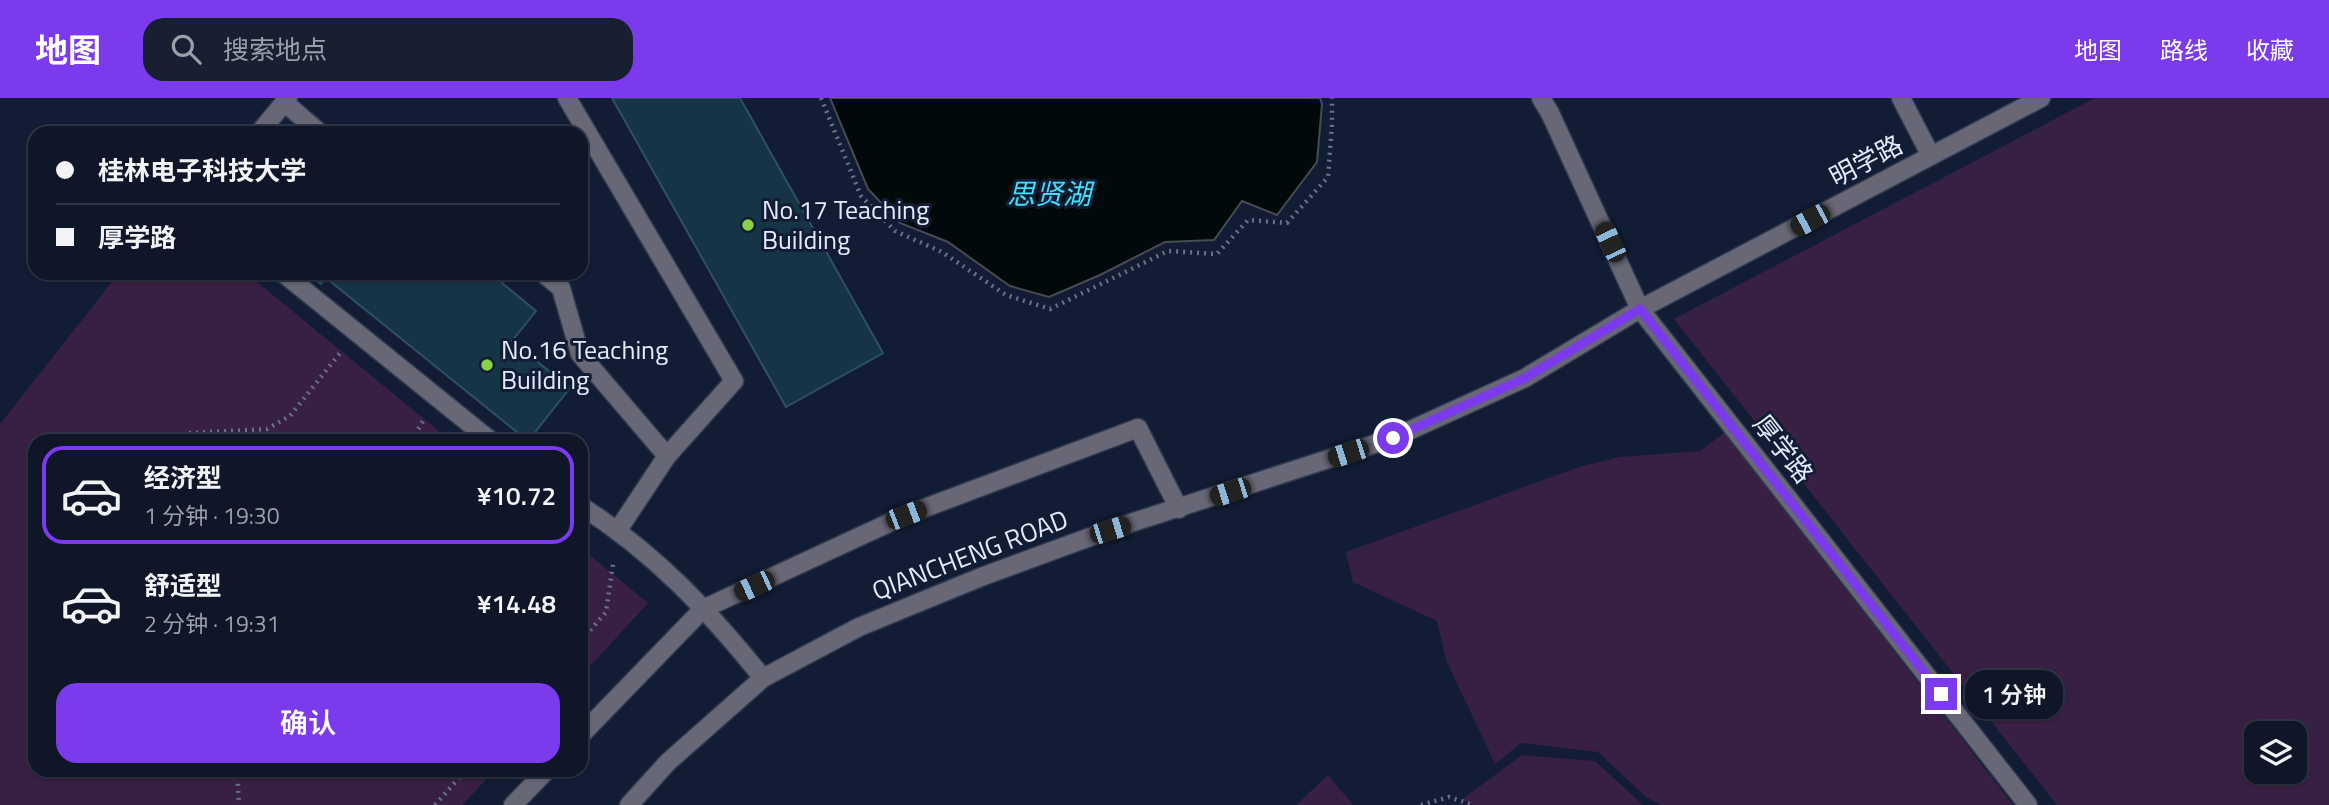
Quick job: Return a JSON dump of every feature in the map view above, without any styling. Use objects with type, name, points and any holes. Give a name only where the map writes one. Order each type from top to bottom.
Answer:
[{"type":"street","points":[[567,98],[584,126]]},
{"type":"street","name":"厚学路","points":[[1541,98],[1640,309],[2028,805]]},
{"type":"street","points":[[1901,98],[1931,156]]},
{"type":"street","name":"明学路","points":[[1640,309],[2041,98]]},
{"type":"street","points":[[265,126],[286,100],[313,126]]},
{"type":"street","points":[[588,134],[734,381],[667,456],[618,530]]},
{"type":"street","points":[[292,280],[482,434]]},
{"type":"street","points":[[552,280],[562,288],[580,354],[667,456]]},
{"type":"street","name":"QIANCHENG ROAD","points":[[629,805],[668,762],[763,678],[859,626],[1110,530],[1393,438],[1525,378],[1640,309]]},
{"type":"street","points":[[588,728],[703,609],[906,515],[1138,428],[1179,509]]},
{"type":"street","points":[[588,511],[618,530],[680,583],[763,678]]},
{"type":"street","points":[[513,805],[540,777]]},
{"type":"path","points":[[821,98],[861,196],[895,230],[942,252],[1006,295],[1050,309],[1168,251],[1217,254],[1248,220],[1287,223],[1328,177],[1332,98]]},
{"type":"path","points":[[186,434],[267,429],[289,415],[356,332]]},
{"type":"path","points":[[588,633],[606,612],[618,530]]},
{"type":"path","points":[[237,777],[239,805]]},
{"type":"path","points":[[435,805],[460,777]]},
{"type":"path","points":[[1421,805],[1449,797],[1473,805]]},
{"type":"shaded area","points":[[2095,98],[2329,98],[2329,805],[2057,805],[1674,319]]},
{"type":"shaded area","points":[[113,280],[255,280],[442,434],[28,434],[28,777],[488,777],[462,805],[0,805],[0,424]]},
{"type":"shaded area","points":[[1725,432],[2013,805],[1661,805],[1645,796],[1598,752],[1521,743],[1495,764],[1446,660],[1437,621],[1353,582],[1346,552],[1579,467],[1620,457],[1700,451]]},
{"type":"shaded area","points":[[588,554],[648,603],[588,668]]},
{"type":"shaded area","points":[[1522,755],[1595,761],[1643,805],[1473,805],[1461,800]]},
{"type":"shaded area","points":[[1328,775],[1353,805],[1296,805]]},
{"type":"water","name":"思贤湖","points":[[830,98],[1320,98],[1322,104],[1317,162],[1277,215],[1242,201],[1214,240],[1165,242],[1049,297],[1010,286],[948,242],[900,223],[868,189]]},
{"type":"building","name":"No.17 Teaching Building","points":[[612,98],[740,98],[883,353],[786,407]]},
{"type":"building","name":"No.16 Teaching Building","points":[[328,280],[498,280],[536,311],[512,341],[570,388],[534,434],[519,434]]},
{"type":"place","name":"No.17 Teaching Building","points":[[748,225]]},
{"type":"place","name":"No.16 Teaching Building","points":[[487,365]]},
{"type":"route","points":[[1393,438],[1525,378],[1640,309],[1941,694]]}]
